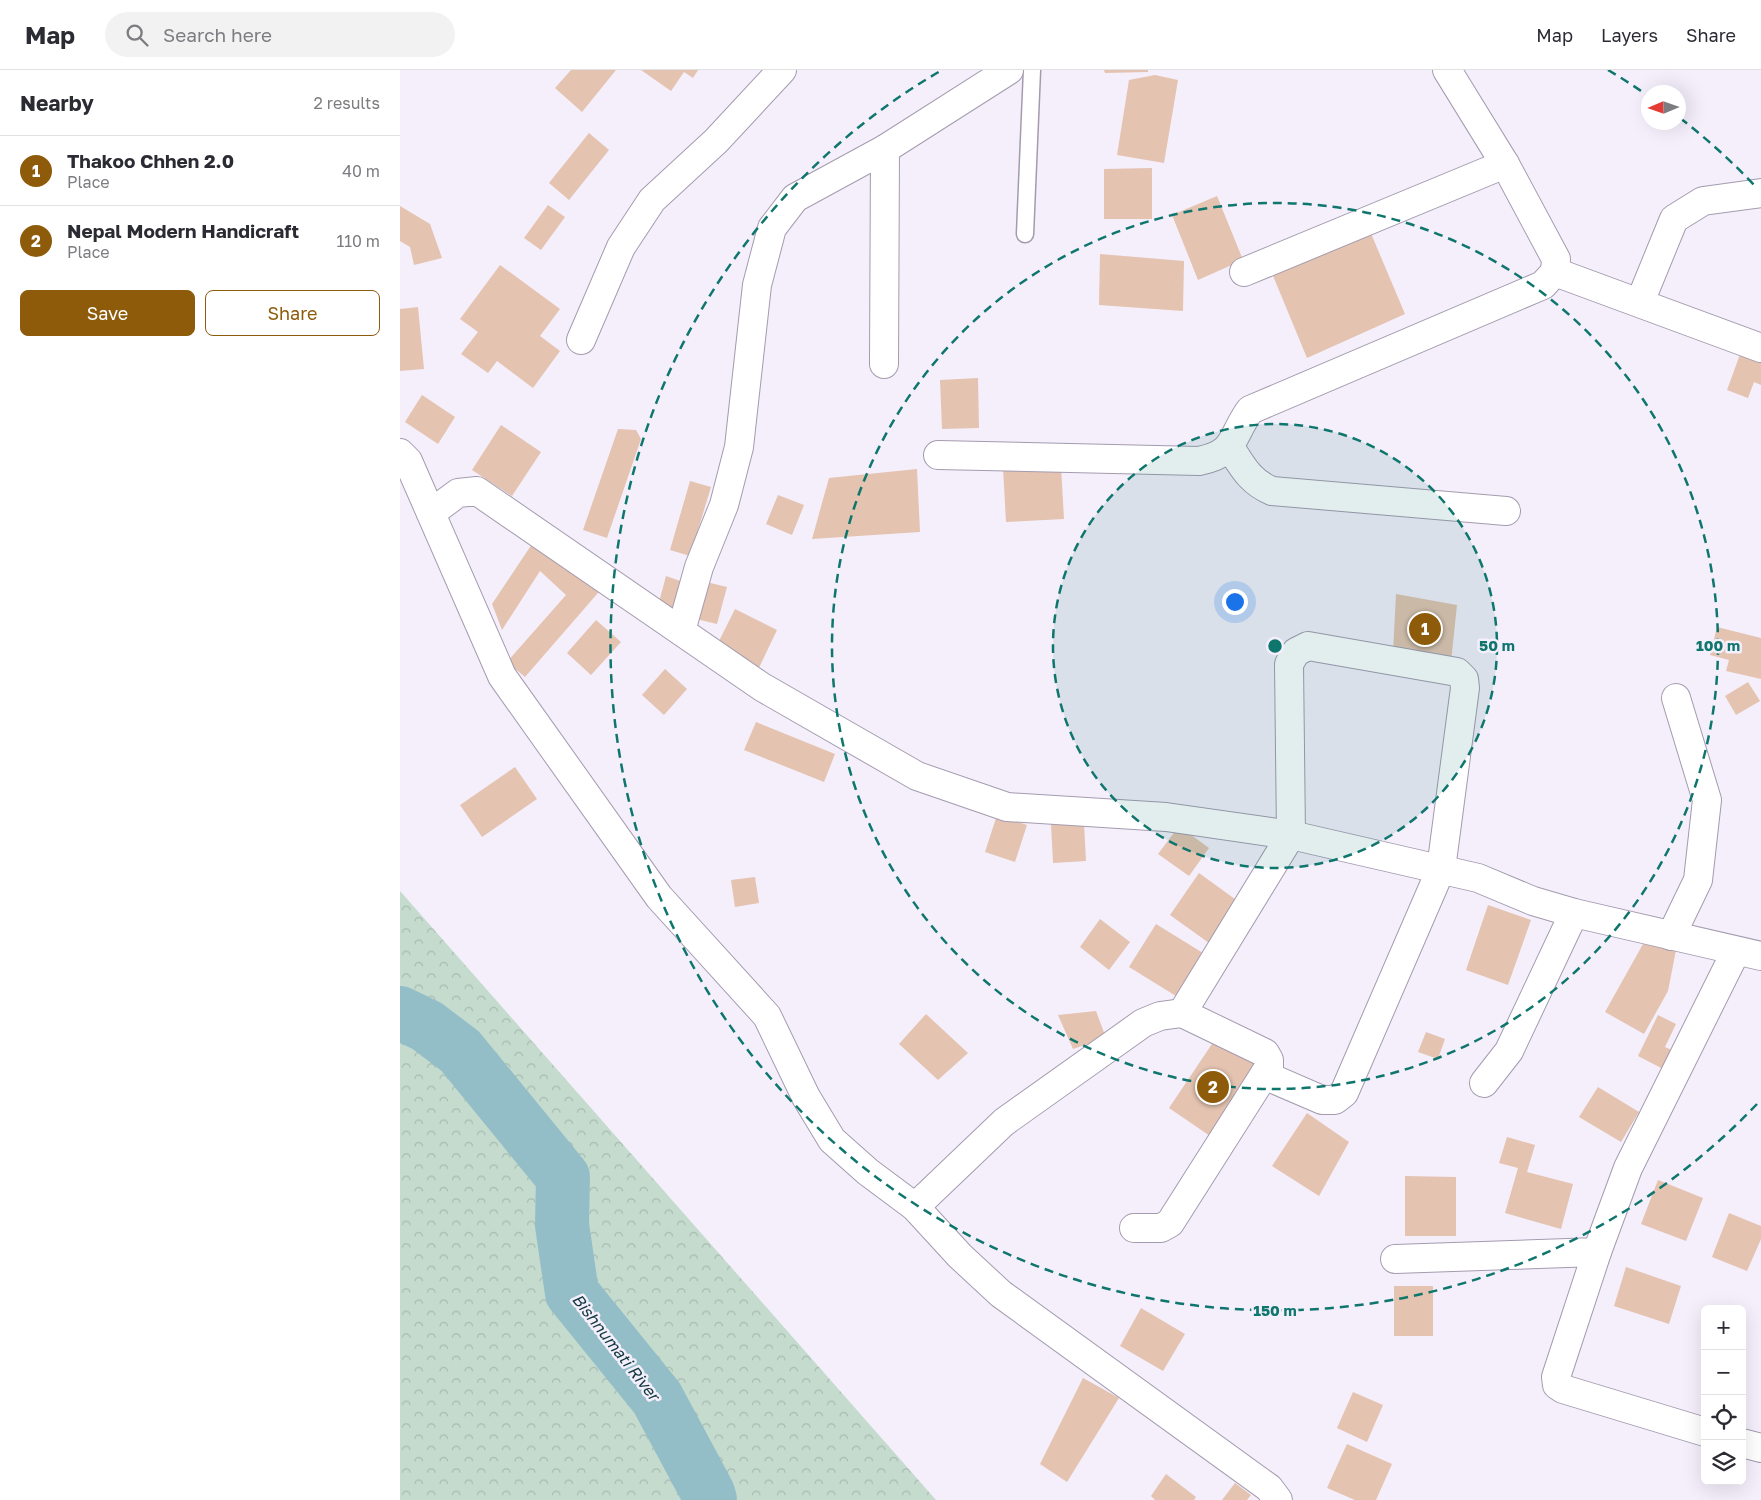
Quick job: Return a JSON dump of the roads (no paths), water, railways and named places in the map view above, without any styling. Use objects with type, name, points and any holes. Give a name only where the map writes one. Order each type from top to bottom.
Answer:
[{"type":"street","points":[[581,340],[621,247],[652,200],[716,141],[782,70]]},
{"type":"street","points":[[681,631],[699,567],[724,505],[739,447],[757,285],[772,228],[795,198],[885,149],[1009,70]]},
{"type":"street","points":[[938,455],[1199,461],[1217,457],[1230,447],[1241,423],[1250,410],[1543,285],[1555,272],[1556,259],[1456,73]]},
{"type":"street","points":[[884,364],[885,149]]},
{"type":"street","points":[[1244,272],[1505,164]]},
{"type":"street","points":[[1640,302],[1674,219],[1703,201],[1761,193]]},
{"type":"street","points":[[1555,272],[1761,348]]},
{"type":"street","points":[[1230,447],[1249,477],[1272,491],[1506,510]]},
{"type":"street","points":[[400,453],[408,461],[502,676],[659,897],[767,1016],[806,1097],[832,1140],[868,1172],[915,1207],[960,1256],[1001,1294],[1270,1488],[1278,1500]]},
{"type":"street","points":[[431,513],[458,493],[477,490],[762,687],[917,776],[1007,807],[1166,817],[1291,835],[1478,878],[1532,901],[1574,913],[1748,954],[1628,1168],[1597,1252],[1556,1377],[1557,1385],[1563,1389],[1701,1431]]},
{"type":"street","points":[[1182,1013],[1291,835],[1289,664],[1296,652],[1308,646],[1457,672],[1464,678],[1465,688],[1441,869],[1344,1093],[1335,1100],[1322,1100],[1264,1075]]},
{"type":"street","points":[[1671,936],[1698,880],[1707,800],[1676,698]]},
{"type":"street","points":[[1484,1084],[1509,1051],[1574,913]]},
{"type":"street","points":[[915,1207],[1004,1122],[1143,1023],[1160,1016],[1182,1013],[1265,1053],[1269,1060],[1268,1067],[1170,1223],[1161,1228],[1134,1228]]},
{"type":"street","points":[[1395,1259],[1597,1252]]},
{"type":"street","points":[[1746,1444],[1761,1448]]},
{"type":"lane","points":[[1025,234],[1032,70]]},
{"type":"waterway","name":"Bishnumati River","points":[[400,1013],[427,1026],[460,1051],[563,1177],[562,1225],[572,1293],[657,1398],[710,1500]]},
{"type":"place","name":"Thakoo Chhen 2.0","points":[[1425,629]]},
{"type":"place","name":"Nepal Modern Handicraft","points":[[1213,1087]]}]
